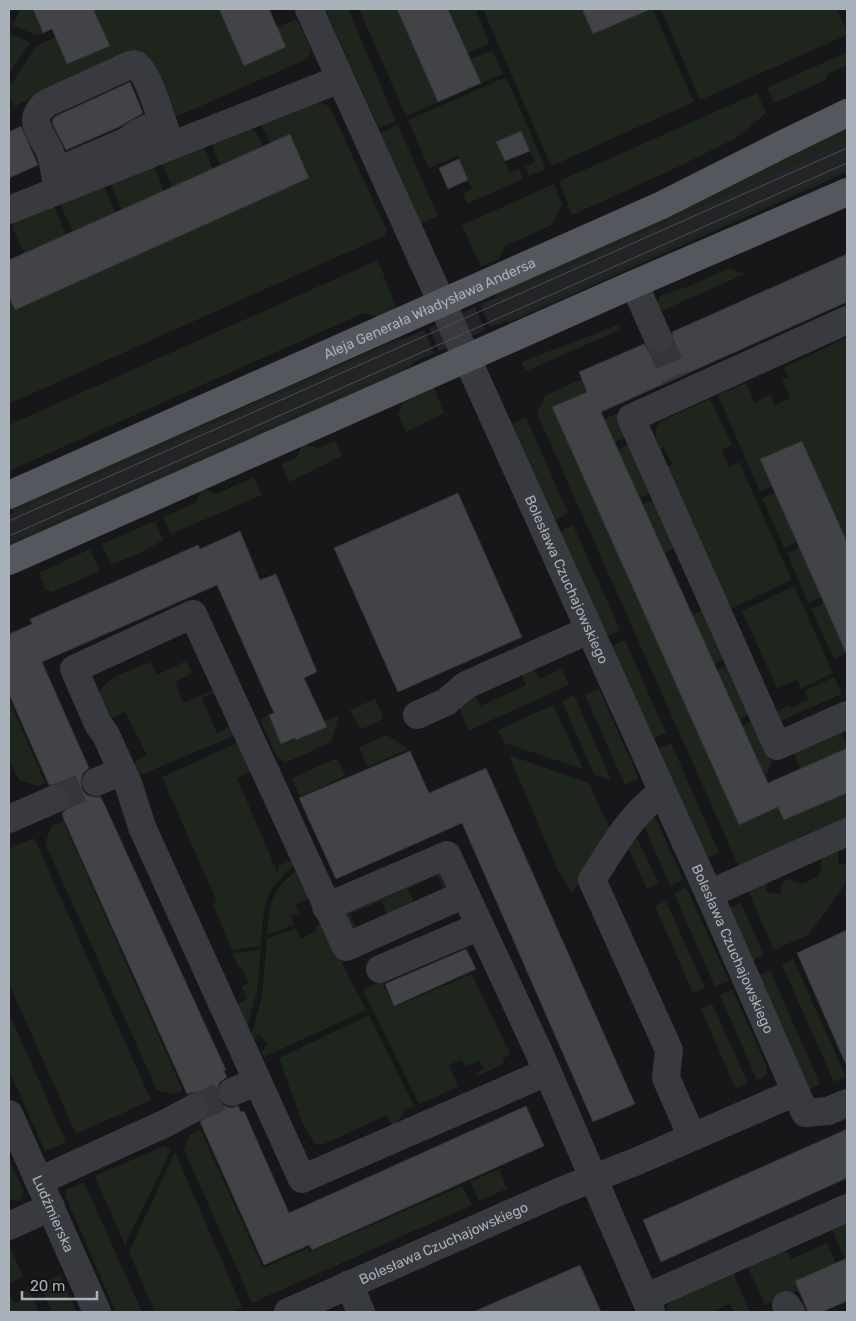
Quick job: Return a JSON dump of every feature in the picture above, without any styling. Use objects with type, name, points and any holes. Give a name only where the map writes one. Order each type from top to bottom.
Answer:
[{"type":"main road","name":"Aleja Generała Władysława Andersa","points":[[9,495],[662,205],[847,113]]},
{"type":"main road","points":[[9,561],[634,284],[847,192]]},
{"type":"street","name":"Bolesława Czuchajowskiego","points":[[288,1312],[561,1191],[594,1179],[796,1092],[709,894],[309,9]]},
{"type":"street","points":[[56,181],[52,156],[36,126],[37,116],[43,106],[130,65],[135,64],[141,70],[167,133]]},
{"type":"street","points":[[9,209],[56,181],[167,133],[275,104],[340,78]]},
{"type":"street","points":[[634,284],[658,338]]},
{"type":"street","points":[[847,320],[679,387],[631,418],[777,746],[847,715]]},
{"type":"street","points":[[465,894],[346,948],[193,614],[74,669],[98,724],[106,735],[122,771],[142,827],[244,1087],[302,1179],[547,1072]]},
{"type":"street","points":[[417,715],[446,702],[466,685],[589,630]]},
{"type":"street","points":[[96,782],[122,771]]},
{"type":"street","points":[[662,792],[634,817],[592,880],[668,1050],[666,1078],[692,1137]]},
{"type":"street","points":[[9,819],[56,799]]},
{"type":"street","points":[[709,894],[847,832]]},
{"type":"street","points":[[326,907],[447,855],[547,1072],[648,1305],[847,1208]]},
{"type":"street","points":[[380,969],[480,926]]},
{"type":"street","points":[[796,1092],[805,1113],[828,1111],[847,1103]]},
{"type":"street","points":[[38,1181],[166,1123],[194,1108]]},
{"type":"street","name":"Ludźmierska","points":[[9,1114],[97,1312]]},
{"type":"street","points":[[9,1226],[51,1208]]},
{"type":"street","points":[[349,1284],[361,1312]]},
{"type":"shaded area","points":[[21,9],[33,9],[43,33],[37,36],[13,25]]},
{"type":"shaded area","points":[[98,9],[219,9],[244,66],[286,47],[277,27],[297,19],[311,50],[310,55],[307,59],[171,119],[139,49],[14,106],[9,93],[9,82],[12,83],[36,46],[56,37],[68,64],[110,46],[94,11]]},
{"type":"shaded area","points":[[325,9],[348,9],[396,121],[379,128]]},
{"type":"shaded area","points":[[359,9],[397,9],[438,102],[406,116]]},
{"type":"shaded area","points":[[456,9],[475,9],[489,41],[487,45],[468,53],[450,11]]},
{"type":"shaded area","points":[[483,9],[582,9],[593,34],[635,16],[632,9],[653,9],[694,102],[551,166]]},
{"type":"shaded area","points":[[661,9],[837,9],[847,35],[700,100]]},
{"type":"shaded area","points":[[11,34],[30,42],[9,74],[9,38]]},
{"type":"shaded area","points":[[491,51],[494,53],[503,74],[481,83],[471,59]]},
{"type":"shaded area","points":[[847,52],[847,65],[827,74],[826,80],[774,103],[767,88]]},
{"type":"shaded area","points":[[506,77],[546,169],[529,176],[525,167],[535,162],[521,131],[496,142],[510,173],[519,169],[523,179],[467,204],[463,193],[472,189],[458,156],[429,168],[408,120]]},
{"type":"shaded area","points":[[757,93],[766,113],[736,138],[676,168],[572,215],[559,181]]},
{"type":"shaded area","points":[[316,102],[327,105],[331,109],[387,231],[384,236],[9,404],[9,299],[15,310],[309,178],[290,135],[270,143],[262,126],[264,121]]},
{"type":"shaded area","points":[[398,125],[438,216],[421,224],[380,133]]},
{"type":"shaded area","points":[[248,127],[254,129],[263,146],[220,166],[212,145],[214,140]]},
{"type":"shaded area","points":[[847,129],[847,140],[495,298],[498,293],[670,217],[789,156]]},
{"type":"shaded area","points":[[847,140],[847,169],[490,327],[480,305]]},
{"type":"shaded area","points":[[199,147],[205,149],[213,169],[172,187],[162,164]]},
{"type":"shaded area","points":[[149,166],[155,168],[164,191],[122,210],[111,185],[114,179]]},
{"type":"shaded area","points":[[847,169],[847,172],[510,322],[506,321]]},
{"type":"shaded area","points":[[554,184],[562,204],[552,225],[505,246],[499,259],[481,267],[462,225]]},
{"type":"shaded area","points":[[98,186],[105,188],[115,213],[73,232],[61,206],[63,200]]},
{"type":"shaded area","points":[[50,206],[55,208],[66,235],[24,253],[12,227],[15,221]]},
{"type":"shaded area","points":[[378,260],[396,308],[377,317],[364,313],[9,471],[9,425]]},
{"type":"shaded area","points":[[730,268],[745,274],[654,314],[660,296],[692,285]]},
{"type":"shaded area","points":[[475,307],[485,330],[439,351],[429,328]]},
{"type":"shaded area","points":[[618,325],[620,330],[526,371],[521,362]]},
{"type":"shaded area","points":[[424,330],[434,353],[9,543],[9,515],[13,512]]},
{"type":"shaded area","points":[[847,337],[847,542],[802,441],[761,459],[772,486],[760,492],[718,395],[746,383],[755,403],[770,394],[775,405],[790,398],[782,380],[788,377],[784,368]]},
{"type":"shaded area","points":[[400,338],[404,339],[13,512],[12,509]]},
{"type":"shaded area","points":[[414,362],[409,368],[9,546],[9,543]]},
{"type":"shaded area","points":[[582,379],[739,825],[778,807],[784,820],[847,793],[847,819],[739,867],[537,413],[546,395]]},
{"type":"shaded area","points":[[434,388],[444,413],[406,432],[397,413],[403,401]]},
{"type":"shaded area","points":[[710,399],[732,445],[721,450],[729,467],[739,462],[792,580],[730,609],[666,467],[672,464],[664,447],[659,449],[656,434],[656,428],[661,421]]},
{"type":"shaded area","points":[[617,414],[627,437],[614,442],[604,419]]},
{"type":"shaded area","points":[[526,417],[568,513],[555,520],[512,424]]},
{"type":"shaded area","points":[[335,441],[342,456],[289,482],[281,464],[297,457],[302,445],[305,444],[318,448]]},
{"type":"shaded area","points":[[629,444],[652,493],[640,498],[618,449]]},
{"type":"shaded area","points":[[254,477],[262,495],[171,534],[163,517],[196,503],[201,490],[216,494]]},
{"type":"shaded area","points":[[775,492],[797,542],[784,548],[762,498]]},
{"type":"shaded area","points":[[655,499],[676,548],[665,553],[642,504]]},
{"type":"shaded area","points":[[155,521],[163,540],[146,550],[111,565],[102,544]]},
{"type":"shaded area","points":[[573,525],[620,630],[607,637],[560,531]]},
{"type":"shaded area","points":[[800,548],[822,597],[808,603],[787,553]]},
{"type":"shaded area","points":[[90,549],[100,571],[52,592],[45,589],[39,573]]},
{"type":"shaded area","points":[[794,586],[833,673],[801,689],[797,680],[777,688],[742,611]]},
{"type":"shaded area","points":[[824,603],[846,653],[834,659],[811,609]]},
{"type":"shaded area","points":[[704,610],[726,659],[714,664],[692,615]]},
{"type":"shaded area","points":[[625,640],[666,733],[652,739],[611,647]]},
{"type":"shaded area","points":[[186,661],[192,673],[175,682],[183,703],[218,688],[219,690],[202,698],[217,733],[234,725],[238,734],[138,776],[131,764],[147,755],[125,712],[108,720],[102,707],[101,691],[105,685],[119,675],[151,662],[157,675]]},
{"type":"shaded area","points":[[729,665],[751,714],[739,719],[717,670]]},
{"type":"shaded area","points":[[532,666],[539,679],[562,669],[569,685],[468,731],[460,706],[473,692],[480,706],[526,685],[520,671]]},
{"type":"shaded area","points":[[834,677],[842,694],[780,721],[776,712],[790,705],[791,708],[808,700],[805,691]]},
{"type":"shaded area","points":[[599,689],[639,779],[625,785],[585,695]]},
{"type":"shaded area","points":[[574,695],[611,780],[594,775],[562,701]]},
{"type":"shaded area","points":[[375,699],[383,716],[381,720],[362,729],[358,726],[350,710]]},
{"type":"shaded area","points":[[9,700],[45,783],[38,786],[19,780],[9,759]]},
{"type":"shaded area","points":[[553,705],[583,769],[504,743],[498,730]]},
{"type":"shaded area","points":[[269,715],[282,744],[327,727],[325,721],[339,715],[331,742],[285,763],[276,756],[260,719]]},
{"type":"shaded area","points":[[753,721],[772,761],[768,772],[764,774],[742,726]]},
{"type":"shaded area","points":[[841,729],[847,748],[800,769],[793,751]]},
{"type":"shaded area","points":[[387,735],[408,749],[367,767],[359,747]]},
{"type":"shaded area","points":[[241,741],[254,770],[237,778],[278,874],[278,866],[295,859],[296,864],[276,883],[267,900],[263,919],[261,946],[232,950],[213,905],[217,902],[162,777]]},
{"type":"shaded area","points":[[671,743],[719,853],[706,859],[657,749]]},
{"type":"shaded area","points":[[509,755],[589,783],[612,834],[572,893],[558,871]]},
{"type":"shaded area","points":[[337,758],[345,776],[300,797],[292,778]]},
{"type":"shaded area","points":[[649,817],[657,821],[683,880],[670,886],[643,823]]},
{"type":"shaded area","points":[[63,821],[183,1091],[175,1094],[157,1090],[45,843],[52,826]]},
{"type":"shaded area","points":[[634,832],[659,884],[647,889],[626,844]]},
{"type":"shaded area","points":[[34,838],[151,1100],[76,1134],[9,984],[9,849]]},
{"type":"shaded area","points":[[838,845],[838,864],[847,864],[847,882],[808,935],[774,950],[749,893],[752,887],[768,880],[766,892],[780,894],[782,882],[791,878],[791,881],[803,884],[819,876],[824,852]]},
{"type":"shaded area","points":[[299,869],[311,898],[295,905],[299,913],[291,916],[294,924],[267,935],[269,913],[277,890]]},
{"type":"shaded area","points":[[436,869],[453,881],[445,891],[437,875],[408,889],[414,904],[388,916],[381,901],[350,914],[357,930],[353,931],[340,909]]},
{"type":"shaded area","points":[[686,887],[729,981],[715,987],[674,893]]},
{"type":"shaded area","points":[[666,901],[705,988],[693,993],[655,906]]},
{"type":"shaded area","points":[[741,903],[764,955],[751,961],[728,908]]},
{"type":"shaded area","points":[[322,923],[366,1010],[264,1057],[261,1052],[268,1045],[259,1034],[252,1041],[250,1040],[262,997],[267,939],[296,928],[301,939],[317,931],[315,926]]},
{"type":"shaded area","points":[[261,950],[257,991],[245,1036],[229,1007],[247,999],[242,986],[248,983],[242,968],[239,968],[232,953]]},
{"type":"shaded area","points":[[793,959],[846,1077],[834,1082],[782,965]]},
{"type":"shaded area","points":[[770,970],[820,1084],[808,1090],[757,976]]},
{"type":"shaded area","points":[[472,974],[510,1054],[503,1059],[503,1064],[478,1076],[476,1073],[484,1069],[480,1061],[465,1066],[462,1060],[449,1065],[458,1087],[419,1104],[363,990],[381,980],[394,1007]]},
{"type":"shaded area","points":[[732,989],[766,1065],[767,1075],[757,1080],[720,995]]},
{"type":"shaded area","points":[[712,1004],[748,1083],[736,1089],[701,1009]]},
{"type":"shaded area","points":[[9,1013],[66,1142],[45,1151],[9,1070]]},
{"type":"shaded area","points":[[369,1015],[414,1106],[405,1110],[393,1128],[387,1115],[324,1144],[314,1143],[302,1122],[279,1058]]},
{"type":"shaded area","points":[[200,1129],[263,1268],[308,1248],[310,1252],[462,1186],[472,1205],[252,1303],[184,1150],[190,1134]]},
{"type":"shaded area","points":[[164,1146],[171,1150],[125,1245],[95,1176]]},
{"type":"shaded area","points":[[175,1152],[242,1307],[231,1312],[155,1312],[129,1252]]},
{"type":"shaded area","points":[[9,1158],[23,1190],[22,1198],[17,1201],[9,1199]]},
{"type":"shaded area","points":[[499,1169],[507,1189],[479,1201],[470,1182]]},
{"type":"shaded area","points":[[84,1182],[142,1312],[116,1312],[65,1195],[66,1190]]},
{"type":"shaded area","points":[[847,1216],[847,1257],[844,1258],[829,1223]]},
{"type":"shaded area","points":[[827,1243],[836,1263],[795,1281],[799,1290],[765,1305],[747,1265],[785,1249],[791,1259]]},
{"type":"shaded area","points":[[9,1248],[23,1277],[9,1283]]},
{"type":"shaded area","points":[[733,1273],[750,1312],[734,1312],[730,1304],[713,1312],[667,1312],[667,1307],[673,1299]]},
{"type":"shaded area","points":[[60,1275],[77,1312],[52,1312],[40,1284]]},
{"type":"shaded area","points":[[29,1289],[39,1312],[9,1312],[9,1298],[11,1297],[15,1303],[22,1300],[18,1293]]},
{"type":"building","points":[[33,9],[99,9],[94,11],[110,46],[67,64],[52,29],[43,33]]},
{"type":"building","points":[[219,9],[269,9],[286,47],[244,66]]},
{"type":"building","points":[[397,9],[448,9],[481,83],[438,102]]},
{"type":"building","points":[[582,9],[651,9],[593,34]]},
{"type":"building","points":[[130,82],[143,113],[119,127],[66,150],[52,123],[53,119]]},
{"type":"building","points":[[21,126],[38,165],[9,178],[9,132]]},
{"type":"building","points":[[521,131],[530,151],[505,161],[496,142]]},
{"type":"building","points":[[290,134],[309,178],[15,310],[9,297],[9,260]]},
{"type":"building","points":[[459,159],[468,180],[448,189],[439,168]]},
{"type":"building","points":[[847,254],[847,302],[601,412],[768,783],[847,748],[847,793],[784,820],[778,807],[739,825],[552,407],[587,392],[579,372],[644,344],[648,350],[656,353],[665,352],[670,348],[673,340],[672,332]]},
{"type":"building","points":[[802,441],[847,542],[847,655],[760,459]]},
{"type":"building","points":[[458,493],[522,637],[398,692],[334,548]]},
{"type":"building","points":[[240,531],[260,580],[276,574],[317,672],[304,678],[327,727],[281,744],[269,715],[274,713],[217,585],[42,662],[89,768],[83,773],[81,780],[82,789],[87,795],[101,797],[226,1070],[224,1071],[227,1077],[220,1082],[217,1090],[218,1098],[223,1105],[230,1108],[238,1106],[241,1112],[244,1111],[289,1213],[526,1106],[544,1146],[312,1250],[309,1245],[264,1265],[200,1122],[207,1116],[210,1109],[208,1101],[202,1095],[195,1092],[187,1094],[64,820],[62,813],[67,809],[70,801],[69,792],[65,787],[57,784],[49,785],[9,694],[9,634],[32,624],[30,619],[198,545],[200,549]]},
{"type":"building","points":[[410,751],[429,793],[486,768],[635,1104],[593,1122],[462,823],[336,879],[299,798]]},
{"type":"building","points":[[847,930],[847,1067],[797,953]]},
{"type":"building","points":[[466,949],[476,969],[394,1006],[385,984]]},
{"type":"building","points":[[847,1129],[847,1178],[661,1262],[643,1220]]},
{"type":"building","points":[[847,1258],[847,1301],[822,1312],[808,1312],[795,1281]]},
{"type":"building","points":[[580,1265],[601,1312],[473,1312]]},
{"type":"tunnel","points":[[658,338],[676,379]]},
{"type":"tunnel","points":[[55,799],[96,782]]},
{"type":"tunnel","points":[[194,1108],[232,1092]]},
{"type":"tram line","points":[[9,521],[847,148]]},
{"type":"tram line","points":[[9,536],[847,163]]}]
